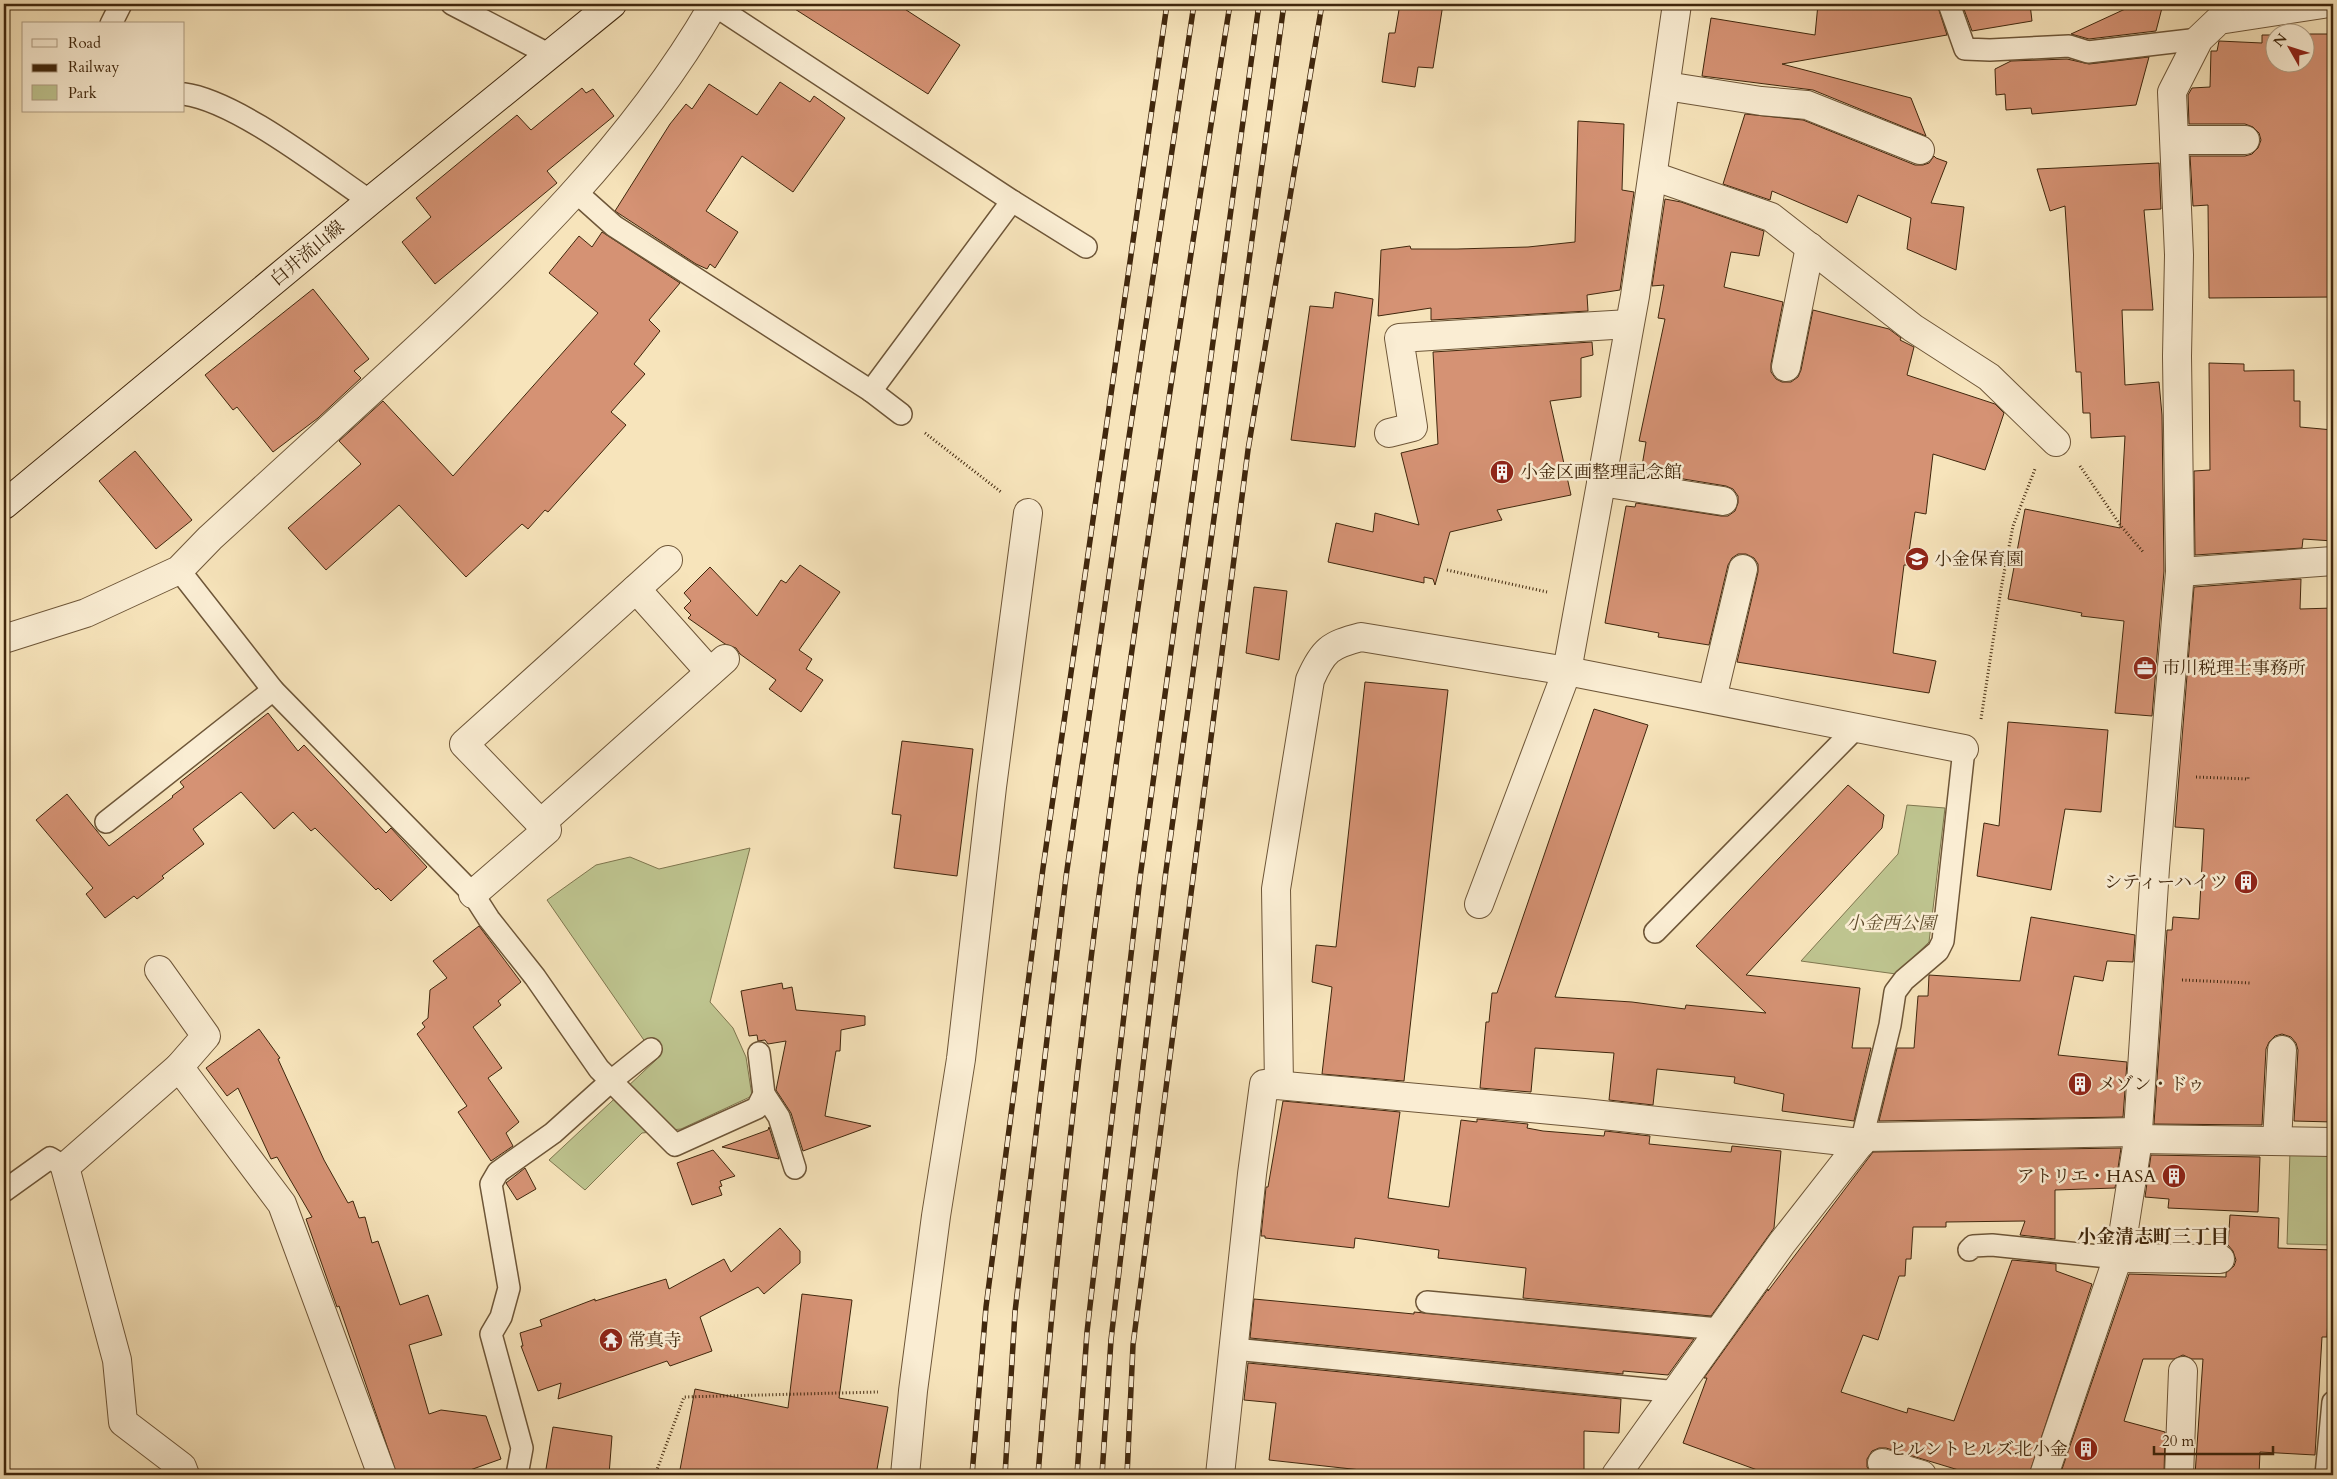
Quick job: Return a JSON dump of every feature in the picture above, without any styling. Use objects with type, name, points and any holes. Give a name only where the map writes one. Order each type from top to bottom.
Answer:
[{"type":"street","name":"白井流山線","points":[[5,501],[612,4]]},
{"type":"street","points":[[4,639],[86,613],[179,570],[210,538],[509,262],[576,192],[649,104],[714,4]]},
{"type":"street","points":[[1479,904],[1567,671],[1629,324],[1653,176],[1677,4]]},
{"type":"street","points":[[2044,1475],[2121,1248],[2137,1136],[2147,978],[2180,572],[2184,329],[2172,92],[2199,40],[2219,20],[2324,4]]},
{"type":"street","points":[[1666,86],[1761,101],[1807,105],[1920,150]]},
{"type":"street","points":[[2175,140],[2245,140]]},
{"type":"street","points":[[1653,176],[1771,217],[1913,328],[1989,377],[2056,442]]},
{"type":"street","points":[[1786,367],[1810,247]]},
{"type":"street","points":[[1389,433],[1413,427],[1399,338],[1629,324]]},
{"type":"street","points":[[1601,482],[1723,501]]},
{"type":"street","points":[[905,1475],[913,1391],[936,1216],[960,1059],[992,787],[1028,513]]},
{"type":"street","points":[[473,894],[547,830],[464,744],[668,560]]},
{"type":"street","points":[[2180,572],[2333,561]]},
{"type":"street","points":[[1712,699],[1743,569]]},
{"type":"street","points":[[540,824],[718,666],[636,589]]},
{"type":"street","points":[[1279,1085],[1276,889],[1310,680],[1319,659],[1337,643],[1361,637],[1567,671],[1964,749]]},
{"type":"street","points":[[159,970],[206,1036],[180,1067],[65,1167],[117,1360],[123,1422],[182,1467],[185,1475]]},
{"type":"street","points":[[2276,1141],[2282,1050]]},
{"type":"street","points":[[180,1067],[282,1204],[382,1475]]},
{"type":"street","points":[[1220,1475],[1252,1174],[1264,1084],[1612,1116],[1861,1144]]},
{"type":"street","points":[[1616,1475],[1678,1392],[1719,1329],[1782,1243],[1865,1137],[2137,1136],[2333,1142]]},
{"type":"street","points":[[2118,1258],[2220,1259]]},
{"type":"street","points":[[2179,1475],[2183,1371]]},
{"type":"street","points":[[1882,1463],[1922,1475]]},
{"type":"lane","points":[[112,22],[120,4]]},
{"type":"lane","points":[[452,4],[550,55]]},
{"type":"lane","points":[[714,4],[1012,201],[1086,247]]},
{"type":"lane","points":[[1949,4],[1965,49],[1990,50],[2069,46],[2088,52],[2199,40]]},
{"type":"lane","points":[[185,94],[226,108],[274,136],[370,201]]},
{"type":"lane","points":[[576,192],[614,226],[871,391],[901,414]]},
{"type":"lane","points":[[871,391],[1012,201]]},
{"type":"lane","points":[[179,570],[273,690],[473,894],[489,919],[535,977],[599,1069],[675,1145],[757,1108],[764,1094]]},
{"type":"lane","points":[[106,822],[273,690]]},
{"type":"lane","points":[[1655,932],[1856,728]]},
{"type":"lane","points":[[1861,1144],[1890,1025],[1895,992],[1904,980],[1938,951],[1943,941],[1964,749]]},
{"type":"lane","points":[[517,1475],[522,1448],[491,1334],[500,1317],[509,1288],[491,1184],[498,1172],[553,1133],[610,1081],[651,1049]]},
{"type":"lane","points":[[759,1052],[764,1094],[778,1117],[795,1168]]},
{"type":"lane","points":[[4,1191],[50,1158],[65,1167]]},
{"type":"lane","points":[[1969,1250],[1973,1246],[1992,1245],[2118,1258]]},
{"type":"lane","points":[[1427,1302],[1719,1329]]},
{"type":"lane","points":[[1234,1348],[1678,1392]]},
{"type":"lane","points":[[2326,1475],[2333,1402]]},
{"type":"path","points":[[901,414],[1028,513]]},
{"type":"path","points":[[1964,749],[1979,731],[2013,526],[2032,473],[2056,442],[2074,457],[2121,526],[2158,570],[2180,572]]},
{"type":"path","points":[[1447,570],[1548,592]]},
{"type":"path","points":[[2163,775],[2248,779],[2248,777]]},
{"type":"path","points":[[2147,978],[2251,983]]},
{"type":"path","points":[[655,1475],[684,1397],[913,1391]]},
{"type":"green space","name":"小金西公園","points":[[1907,805],[1945,808],[1929,942],[1896,974],[1801,961],[1898,854]]},
{"type":"green space","points":[[750,848],[710,1002],[733,1028],[746,1057],[752,1096],[681,1129],[642,1133],[585,1190],[549,1160],[657,1059],[547,900],[596,865],[630,857],[659,869]]},
{"type":"green space","points":[[2290,1151],[2333,1154],[2333,1245],[2287,1244]]},
{"type":"building","points":[[787,4],[897,4],[960,45],[928,94]]},
{"type":"building","points":[[1400,4],[1443,4],[1433,68],[1418,67],[1415,87],[1382,82],[1389,33],[1395,33]]},
{"type":"building","points":[[1818,4],[1937,4],[1947,35],[1782,64],[1911,98],[1926,136],[1813,90],[1702,76],[1711,18],[1815,35]]},
{"type":"building","points":[[1962,4],[2030,4],[2032,21],[1972,31]]},
{"type":"building","points":[[2136,4],[2163,4],[2156,31],[2089,39],[2071,34]]},
{"type":"building","points":[[2314,34],[2333,34],[2333,297],[2209,298],[2208,205],[2193,206],[2190,156],[2245,156],[2252,154],[2258,148],[2261,140],[2259,133],[2253,127],[2245,124],[2189,124],[2188,95],[2192,88],[2210,87],[2211,51],[2217,51],[2219,41],[2262,43],[2262,35],[2264,35],[2264,72],[2314,72]]},
{"type":"building","points":[[2149,57],[2136,105],[2032,114],[2031,108],[2006,110],[2005,94],[1996,95],[1995,69],[2011,61],[2067,59],[2089,64]]},
{"type":"building","points":[[780,82],[810,102],[814,96],[845,118],[793,192],[742,156],[706,211],[738,232],[715,268],[710,264],[707,269],[696,264],[615,211],[670,124],[686,104],[692,109],[709,84],[757,115]]},
{"type":"building","points":[[582,88],[586,93],[593,89],[614,116],[547,171],[557,183],[435,284],[402,242],[431,217],[416,198],[517,115],[531,130]]},
{"type":"building","points":[[1745,114],[1803,120],[1915,165],[1929,163],[1934,156],[1947,162],[1931,203],[1964,207],[1956,270],[1907,249],[1911,218],[1858,195],[1847,223],[1772,191],[1770,200],[1723,184]]},
{"type":"building","points":[[1578,121],[1624,124],[1622,190],[1634,192],[1620,290],[1587,295],[1588,311],[1431,320],[1431,308],[1378,316],[1381,250],[1410,246],[1411,249],[1528,247],[1575,242]]},
{"type":"building","points":[[2159,163],[2161,209],[2144,210],[2153,310],[2122,310],[2125,385],[2159,382],[2162,415],[2164,571],[2152,716],[2115,713],[2124,621],[2081,616],[2082,613],[2008,599],[2025,509],[2120,528],[2125,436],[2091,438],[2090,413],[2083,413],[2081,372],[2076,372],[2065,206],[2050,211],[2037,169]]},
{"type":"building","points":[[1665,199],[1681,202],[1764,231],[1759,256],[1731,252],[1724,287],[1783,302],[1771,364],[1771,372],[1776,379],[1782,382],[1791,382],[1798,377],[1813,310],[1889,329],[1901,338],[1900,340],[1914,347],[1907,375],[1995,404],[2004,413],[1985,470],[1933,454],[1926,514],[1915,512],[1907,565],[1904,565],[1893,653],[1936,661],[1929,693],[1737,662],[1758,572],[1758,564],[1754,558],[1746,554],[1738,554],[1732,558],[1728,565],[1709,645],[1658,637],[1659,633],[1605,623],[1626,506],[1635,507],[1636,503],[1728,516],[1735,511],[1738,503],[1738,496],[1733,489],[1726,486],[1641,472],[1646,442],[1639,441],[1665,319],[1658,318],[1664,285],[1652,286]]},
{"type":"building","points":[[602,232],[680,283],[649,320],[660,331],[634,364],[645,374],[611,412],[626,425],[548,512],[545,510],[528,529],[522,524],[466,577],[399,505],[326,570],[288,528],[361,464],[339,441],[383,401],[453,476],[598,313],[549,273],[579,236],[592,247]]},
{"type":"building","points":[[313,289],[369,359],[354,371],[361,378],[318,418],[273,452],[237,407],[233,410],[205,375]]},
{"type":"building","points":[[1335,292],[1373,299],[1355,447],[1291,440],[1310,306],[1333,308]]},
{"type":"building","points":[[1592,342],[1593,355],[1581,358],[1581,397],[1550,401],[1571,495],[1497,510],[1502,520],[1450,532],[1435,585],[1433,579],[1424,577],[1424,583],[1328,562],[1336,523],[1373,532],[1375,513],[1419,525],[1401,453],[1438,444],[1433,352]]},
{"type":"building","points":[[2209,363],[2244,364],[2244,371],[2294,370],[2294,401],[2300,401],[2300,427],[2333,430],[2333,541],[2303,539],[2302,548],[2195,555],[2194,471],[2210,470]]},
{"type":"building","points":[[135,451],[192,520],[156,549],[99,481]]},
{"type":"building","points":[[800,565],[840,592],[799,650],[812,659],[806,669],[823,680],[801,712],[769,689],[776,680],[740,654],[736,648],[725,644],[688,618],[691,615],[684,608],[691,601],[684,593],[710,567],[757,616],[781,580],[786,583]]},
{"type":"building","points":[[2301,579],[2300,609],[2333,608],[2333,1122],[2294,1121],[2298,1050],[2296,1043],[2291,1037],[2282,1034],[2275,1036],[2269,1042],[2266,1049],[2262,1125],[2154,1124],[2167,930],[2172,930],[2173,917],[2199,919],[2204,829],[2175,827],[2194,587]]},
{"type":"building","points":[[1254,587],[1287,591],[1279,660],[1246,653]]},
{"type":"building","points":[[1365,682],[1448,690],[1404,1081],[1322,1074],[1332,987],[1312,982],[1316,945],[1336,947]]},
{"type":"building","points":[[1594,709],[1648,725],[1555,997],[1632,1002],[1685,1009],[1686,1005],[1766,1013],[1696,946],[1848,785],[1884,815],[1882,828],[1746,975],[1860,988],[1852,1048],[1871,1048],[1854,1121],[1782,1111],[1784,1094],[1734,1083],[1735,1077],[1657,1069],[1653,1105],[1609,1100],[1614,1053],[1535,1048],[1531,1092],[1480,1088],[1486,1022],[1489,1022],[1492,993],[1497,993]]},
{"type":"building","points":[[268,713],[298,751],[304,745],[386,833],[391,828],[427,867],[391,901],[378,888],[376,890],[315,828],[311,831],[293,812],[274,829],[241,792],[193,829],[204,844],[162,876],[164,878],[137,899],[134,896],[105,918],[86,894],[93,888],[36,820],[67,794],[109,846],[173,797],[184,787],[180,782]]},
{"type":"building","points":[[2008,722],[2108,730],[2101,812],[2065,809],[2051,890],[1977,876],[1984,823],[1999,826]]},
{"type":"building","points":[[902,741],[973,749],[957,876],[894,868],[901,815],[892,814]]},
{"type":"building","points":[[2031,917],[2135,935],[2133,962],[2107,961],[2103,981],[2074,976],[2058,1055],[2127,1062],[2123,1117],[1879,1121],[1897,1048],[1914,1048],[1918,996],[1928,996],[1929,975],[2020,981]]},
{"type":"building","points":[[479,926],[521,982],[498,1001],[501,1005],[473,1027],[502,1068],[488,1078],[519,1122],[506,1133],[513,1146],[491,1161],[458,1112],[467,1106],[417,1034],[425,1027],[422,1023],[428,1018],[430,990],[447,978],[433,961]]},
{"type":"building","points":[[782,983],[783,989],[792,987],[796,1010],[865,1016],[865,1025],[841,1030],[840,1051],[836,1051],[825,1116],[871,1126],[803,1151],[791,1113],[776,1090],[786,1041],[768,1044],[765,1040],[758,1041],[757,1035],[749,1036],[741,991]]},
{"type":"building","points":[[259,1029],[280,1058],[278,1059],[324,1160],[348,1203],[353,1201],[359,1218],[365,1217],[372,1243],[378,1241],[400,1305],[428,1295],[442,1335],[409,1345],[429,1414],[441,1410],[486,1416],[501,1459],[456,1475],[397,1475],[339,1306],[337,1307],[306,1219],[312,1217],[277,1157],[271,1159],[238,1088],[227,1096],[206,1068]]},
{"type":"building","points":[[1283,1101],[1400,1112],[1388,1198],[1449,1207],[1461,1120],[1477,1122],[1477,1119],[1528,1124],[1527,1128],[1543,1131],[1604,1136],[1605,1131],[1650,1136],[1649,1144],[1731,1152],[1732,1146],[1781,1151],[1774,1228],[1711,1316],[1523,1298],[1526,1268],[1438,1258],[1439,1250],[1355,1238],[1354,1248],[1265,1238],[1265,1236],[1261,1236],[1266,1187],[1268,1187]]},
{"type":"building","points":[[769,1127],[779,1159],[722,1147],[768,1130]]},
{"type":"building","points":[[2121,1148],[2115,1188],[2055,1190],[2055,1239],[2020,1235],[2025,1221],[1946,1222],[1946,1227],[1913,1227],[1911,1259],[1906,1259],[1905,1276],[1899,1276],[1878,1340],[1863,1335],[1841,1392],[1907,1413],[1908,1408],[1954,1421],[2012,1260],[2056,1264],[2056,1271],[2092,1284],[2029,1475],[1975,1475],[1886,1448],[1879,1448],[1872,1451],[1867,1459],[1867,1467],[1873,1475],[1771,1475],[1683,1443],[1707,1378],[1704,1378],[1768,1289],[1768,1291],[1873,1152]]},
{"type":"building","points":[[713,1150],[735,1176],[720,1181],[722,1186],[719,1187],[722,1195],[692,1205],[677,1163]]},
{"type":"building","points":[[2151,1155],[2260,1157],[2258,1212],[2168,1208],[2169,1199],[2145,1197]]},
{"type":"building","points":[[525,1168],[536,1189],[517,1200],[506,1183]]},
{"type":"building","points":[[2230,1215],[2279,1218],[2278,1248],[2333,1250],[2333,1281],[2330,1281],[2327,1337],[2322,1337],[2315,1455],[2260,1452],[2259,1475],[2195,1475],[2203,1359],[2192,1359],[2183,1355],[2174,1359],[2143,1359],[2124,1421],[2165,1432],[2164,1475],[2060,1475],[2129,1274],[2226,1277],[2226,1273],[2234,1266],[2236,1260],[2233,1251],[2228,1245]]},
{"type":"building","points":[[780,1228],[800,1251],[800,1263],[764,1294],[758,1287],[700,1317],[712,1351],[670,1366],[667,1361],[558,1399],[561,1383],[538,1391],[521,1346],[523,1346],[520,1333],[542,1326],[540,1320],[595,1299],[595,1301],[666,1279],[669,1289],[724,1259],[731,1272]]},
{"type":"building","points":[[802,1294],[852,1300],[839,1398],[888,1407],[876,1475],[679,1475],[695,1389],[788,1408]]},
{"type":"building","points":[[1254,1299],[1414,1314],[1414,1312],[1694,1339],[1668,1375],[1623,1371],[1623,1374],[1250,1338]]},
{"type":"building","points":[[1248,1363],[1621,1399],[1619,1433],[1584,1431],[1584,1475],[1378,1475],[1360,1474],[1361,1470],[1269,1460],[1276,1403],[1244,1400]]},
{"type":"building","points":[[553,1427],[612,1436],[609,1475],[545,1475]]},
{"type":"railway","points":[[972,1475],[986,1307],[1043,868],[1167,4]]},
{"type":"railway","points":[[1005,1475],[1015,1312],[1066,877],[1194,4]]},
{"type":"railway","points":[[1038,1475],[1054,1290],[1074,1106],[1120,738],[1173,370],[1230,4]]},
{"type":"railway","points":[[1077,1475],[1087,1332],[1140,878],[1259,4]]},
{"type":"railway","points":[[1102,1475],[1111,1340],[1165,878],[1284,4]]},
{"type":"railway","points":[[1127,1475],[1133,1345],[1248,450],[1322,4]]},
{"type":"place","name":"小金区画整理記念館","points":[[1502,472]]},
{"type":"place","name":"小金保育園","points":[[1917,559]]},
{"type":"place","name":"市川税理士事務所","points":[[2145,668]]},
{"type":"place","name":"シティーハイツ","points":[[2246,882]]},
{"type":"place","name":"メゾン・ドゥ","points":[[2080,1084]]},
{"type":"place","name":"アトリエ・HASA","points":[[2174,1176]]},
{"type":"place","name":"常真寺","points":[[611,1340]]},
{"type":"place","name":"ヒルントヒルズ北小金","points":[[2086,1449]]},
{"type":"district","name":"小金清志町三丁目","points":[[2153,1236]]}]
